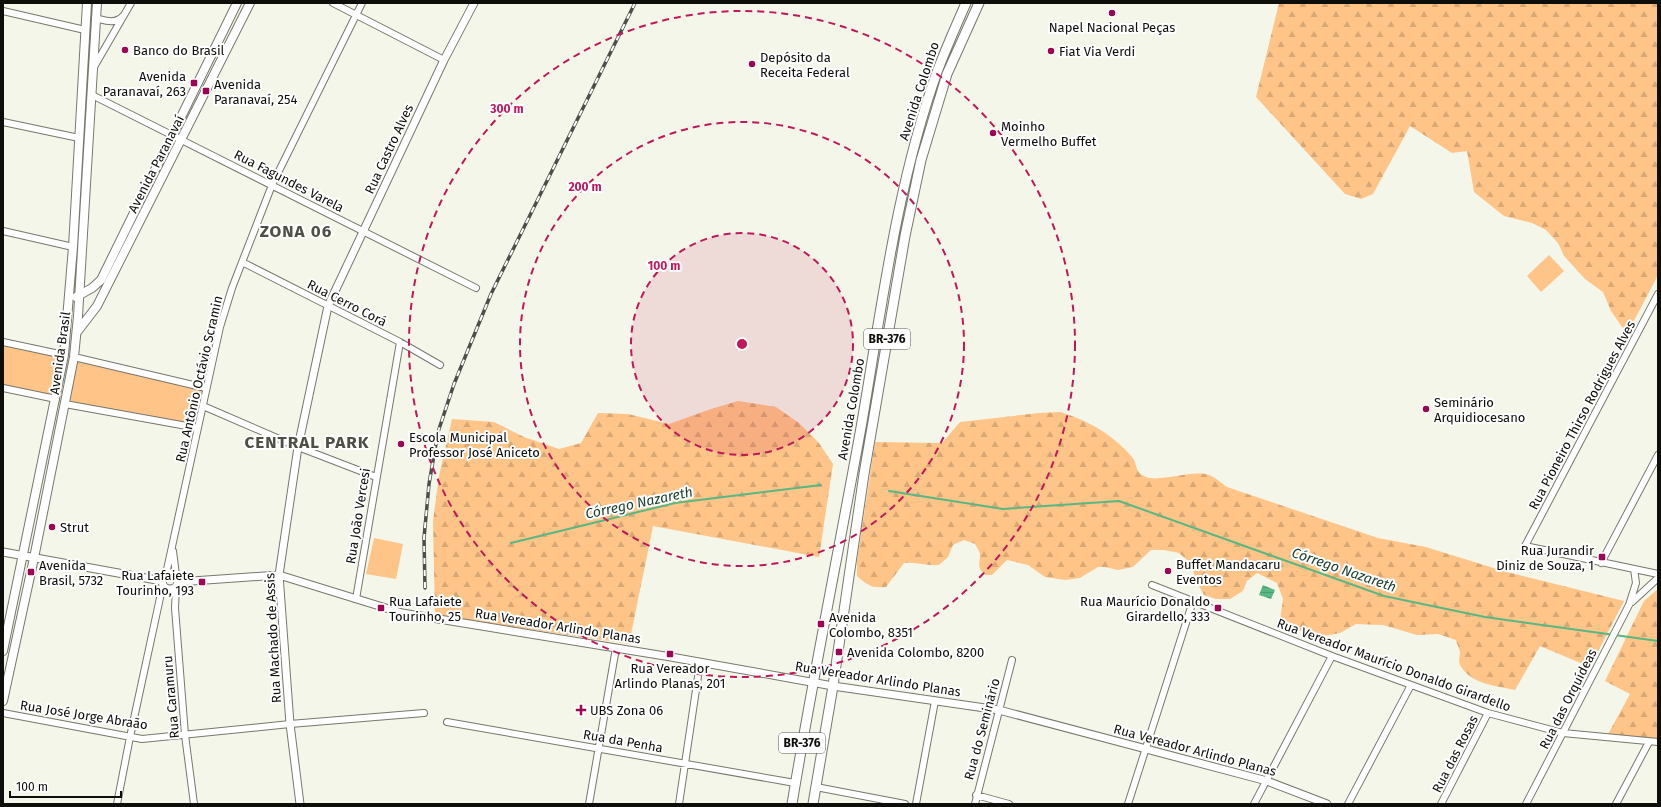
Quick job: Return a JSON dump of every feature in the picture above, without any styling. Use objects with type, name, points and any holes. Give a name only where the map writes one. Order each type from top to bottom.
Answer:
[{"type":"main road","name":"Avenida Brasil","points":[[3,651],[64,355],[73,247],[87,3]]},
{"type":"main road","name":"Avenida Brasil","points":[[3,701],[34,558],[74,357],[80,296],[97,3]]},
{"type":"main road","name":"Avenida Paranavaí","points":[[69,299],[80,296],[101,280],[237,3]]},
{"type":"main road","name":"Avenida Paranavaí","points":[[77,332],[97,306],[250,3]]},
{"type":"main road","name":"Avenida Colombo","points":[[792,804],[895,235],[913,152],[937,73],[966,3]]},
{"type":"main road","name":"Avenida Colombo","points":[[813,804],[833,686],[864,474],[905,236],[920,160],[947,74],[979,3]]},
{"type":"street","points":[[94,67],[131,3]]},
{"type":"street","points":[[333,3],[444,60]]},
{"type":"street","name":"Rua Antônio Octávio Scramin","points":[[117,804],[163,580],[172,546],[220,327],[232,288],[272,185],[362,3]]},
{"type":"street","name":"Rua Castro Alves","points":[[328,306],[444,60],[474,3]]},
{"type":"street","points":[[3,11],[85,30]]},
{"type":"street","points":[[95,18],[117,21],[121,19],[126,12]]},
{"type":"street","name":"Rua Fagundes Varela","points":[[92,95],[476,288]]},
{"type":"street","points":[[3,122],[79,138]]},
{"type":"street","points":[[3,232],[73,247]]},
{"type":"street","name":"Rua Cerro Corá","points":[[242,262],[400,342],[440,365]]},
{"type":"street","name":"Rua Pioneiro Thirso Rodrigues Alves","points":[[1601,563],[1525,546],[1658,294]]},
{"type":"street","name":"Rua Machado de Assis","points":[[300,804],[290,724],[279,575],[298,447],[328,306]]},
{"type":"street","points":[[3,342],[64,355]]},
{"type":"street","name":"Rua João Vercesi","points":[[356,599],[400,342]]},
{"type":"street","points":[[74,357],[206,388]]},
{"type":"street","points":[[3,388],[56,399]]},
{"type":"street","points":[[64,404],[198,428]]},
{"type":"street","points":[[203,406],[298,447],[376,477]]},
{"type":"street","points":[[1658,455],[1601,563],[1658,574]]},
{"type":"street","name":"Rua Antônio Octávio Scramin","points":[[172,546],[176,581]]},
{"type":"street","points":[[3,552],[163,580]]},
{"type":"street","name":"Rua das Orquídeas","points":[[1526,804],[1629,605],[1636,583],[1634,569]]},
{"type":"street","points":[[163,580],[171,573],[176,581]]},
{"type":"street","points":[[163,580],[168,589],[176,581],[279,575]]},
{"type":"street","name":"Rua Vereador Arlindo Planas","points":[[279,575],[402,613],[416,614],[700,662],[833,686],[999,710],[1267,781],[1327,804]]},
{"type":"street","name":"Rua das Orquídeas","points":[[1629,605],[1658,578]]},
{"type":"street","name":"Rua Caramuru","points":[[176,581],[175,608],[185,735],[194,804]]},
{"type":"street","name":"Rua Vereador Maurício Donaldo Girardello","points":[[1152,585],[1332,656],[1488,713],[1563,733],[1658,742]]},
{"type":"street","points":[[1128,804],[1194,601]]},
{"type":"street","points":[[589,804],[616,648]]},
{"type":"street","points":[[1254,804],[1332,656]]},
{"type":"street","name":"Rua do Seminário","points":[[974,804],[1012,660]]},
{"type":"street","points":[[679,804],[700,662]]},
{"type":"street","points":[[1348,804],[1411,685]]},
{"type":"street","points":[[916,804],[935,701]]},
{"type":"street","name":"Rua José Jorge Abraão","points":[[3,713],[142,739],[290,724],[424,713]]},
{"type":"street","name":"Rua das Rosas","points":[[1441,804],[1488,713]]},
{"type":"street","name":"Rua da Penha","points":[[447,722],[795,783]]},
{"type":"street","points":[[1616,804],[1649,742]]},
{"type":"street","points":[[816,787],[905,804]]},
{"type":"street","points":[[976,795],[1009,804]]},
{"type":"green space","points":[[1279,3],[1658,3],[1658,275],[1627,334],[1611,311],[1603,292],[1585,279],[1564,256],[1558,243],[1546,230],[1532,223],[1504,216],[1474,192],[1467,151],[1452,153],[1410,126],[1373,194],[1361,199],[1345,194],[1256,97]]},
{"type":"green space","points":[[1549,255],[1564,271],[1541,292],[1527,276]]},
{"type":"green space","points":[[3,342],[64,355],[56,399],[3,388]]},
{"type":"green space","points":[[74,357],[206,388],[198,428],[65,404]]},
{"type":"green space","points":[[738,401],[776,407],[799,423],[819,443],[833,464],[819,557],[653,526],[629,644],[435,615],[433,521],[439,476],[452,419],[494,422],[524,437],[559,449],[581,443],[598,413],[628,414],[669,424]]},
{"type":"green space","points":[[1060,412],[1090,424],[1108,435],[1132,457],[1140,473],[1148,478],[1164,478],[1192,474],[1209,475],[1227,487],[1378,538],[1426,547],[1503,571],[1624,601],[1590,667],[1540,646],[1515,690],[1484,683],[1470,676],[1460,665],[1460,652],[1456,640],[1438,634],[1417,635],[1383,625],[1356,624],[1340,633],[1324,636],[1293,629],[1280,620],[1283,599],[1277,583],[1257,573],[1247,581],[1243,591],[1230,599],[1216,599],[1204,595],[1195,579],[1192,564],[1179,553],[1164,550],[1151,550],[1133,567],[1118,570],[1098,567],[1080,578],[1065,580],[1045,577],[1028,565],[1007,560],[992,575],[986,575],[980,568],[980,554],[976,545],[964,540],[953,545],[948,557],[939,565],[904,563],[886,587],[870,586],[857,576],[857,561],[875,442],[942,443],[960,422]]},
{"type":"green space","points":[[374,538],[403,544],[396,579],[366,574]]},
{"type":"green space","points":[[1658,589],[1658,742],[1606,738],[1630,694],[1605,681],[1644,601]]},
{"type":"shaded area","points":[[1263,585],[1275,590],[1271,599],[1259,595]]},
{"type":"waterway","name":"Córrego Nazareth","points":[[511,543],[675,503],[821,485]]},
{"type":"waterway","name":"Córrego Nazareth","points":[[889,491],[1003,509],[1119,501],[1384,596],[1485,617],[1658,641]]},
{"type":"railway","points":[[425,588],[424,538],[429,484],[438,432],[454,384],[491,294],[635,3]]},
{"type":"place","name":"Napel Nacional Peças","points":[[1112,13]]},
{"type":"place","name":"Banco do Brasil","points":[[125,50]]},
{"type":"place","name":"Fiat Via Verdi","points":[[1051,51]]},
{"type":"place","name":"Depósito da Receita Federal","points":[[752,64]]},
{"type":"place","name":"Avenida Paranavaí, 263","points":[[194,83]]},
{"type":"place","name":"Avenida Paranavaí, 254","points":[[206,91]]},
{"type":"place","name":"Moinho Vermelho Buffet","points":[[993,133]]},
{"type":"place","name":"Seminário Arquidiocesano","points":[[1426,409]]},
{"type":"place","name":"Escola Municipal Professor José Aniceto","points":[[401,444]]},
{"type":"place","name":"Strut","points":[[52,527]]},
{"type":"place","name":"Rua Jurandir Diniz de Souza, 1","points":[[1602,557]]},
{"type":"place","name":"Buffet Mandacaru Eventos","points":[[1168,571]]},
{"type":"place","name":"Avenida Brasil, 5732","points":[[31,572]]},
{"type":"place","name":"Rua Lafaiete Tourinho, 193","points":[[202,582]]},
{"type":"place","name":"Rua Lafaiete Tourinho, 25","points":[[381,608]]},
{"type":"place","name":"Rua Maurício Donaldo Girardello, 333","points":[[1218,608]]},
{"type":"place","name":"Avenida Colombo, 8351","points":[[821,624]]},
{"type":"place","name":"Avenida Colombo, 8200","points":[[839,652]]},
{"type":"place","name":"Rua Vereador Arlindo Planas, 201","points":[[670,654]]},
{"type":"place","name":"UBS Zona 06","points":[[581,710]]},
{"type":"district","name":"ZONA 06","points":[[296,231]]},
{"type":"district","name":"CENTRAL PARK","points":[[307,442]]}]
